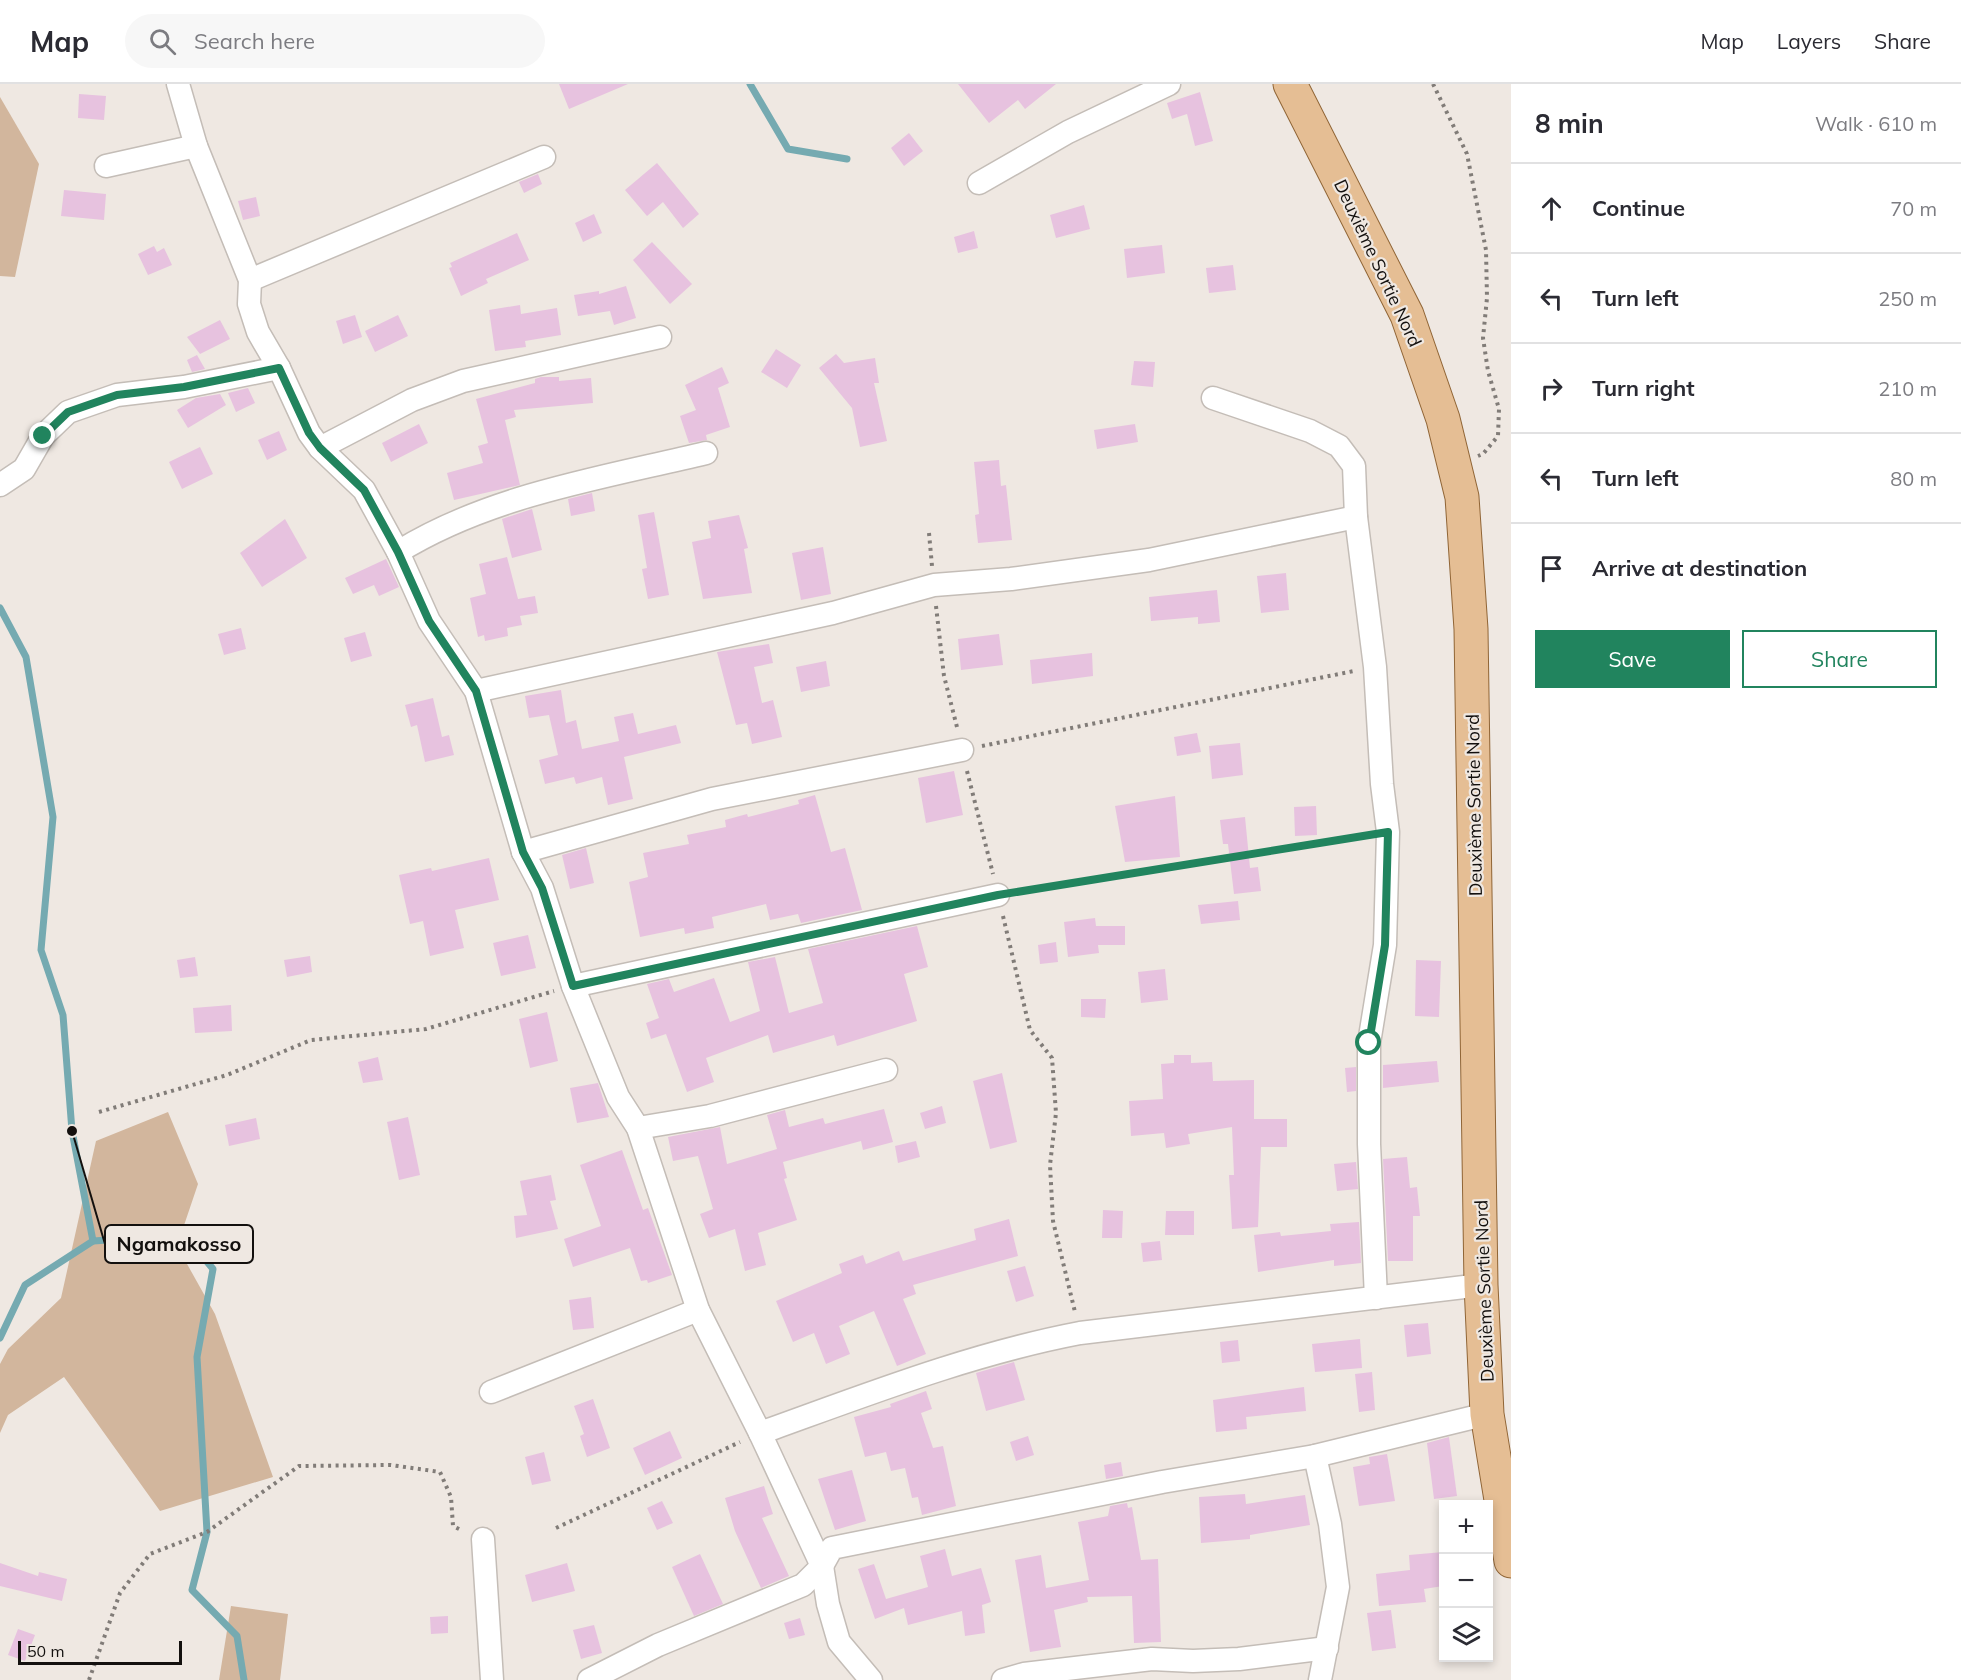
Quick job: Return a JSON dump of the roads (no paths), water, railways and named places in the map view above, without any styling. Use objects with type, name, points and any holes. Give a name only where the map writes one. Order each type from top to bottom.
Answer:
[{"type":"main road","name":"Deuxième Sortie Nord","points":[[1290,84],[1407,315],[1456,464],[1466,537],[1471,629],[1481,1285],[1487,1414],[1511,1561]]},
{"type":"street","points":[[178,84],[196,146],[250,280],[249,304],[258,332],[279,368],[309,433],[320,448],[364,490],[398,552],[429,621],[476,691],[523,852],[542,888],[573,986],[618,1097],[638,1128],[698,1310],[760,1433],[822,1566],[828,1604],[839,1642],[871,1680]]},
{"type":"street","points":[[979,183],[1068,132],[1169,84]]},
{"type":"street","points":[[106,165],[196,146]]},
{"type":"street","points":[[250,280],[544,157]]},
{"type":"street","points":[[320,448],[412,400],[463,381],[660,337]]},
{"type":"street","points":[[0,485],[24,469],[43,436],[68,412],[117,395],[184,387],[279,368]]},
{"type":"street","points":[[1213,398],[1310,431],[1339,446],[1354,466],[1356,517],[1376,667],[1382,784],[1388,832],[1385,945],[1369,1043],[1369,1144],[1376,1298]]},
{"type":"street","points":[[398,552],[434,529],[531,495],[706,453]]},
{"type":"street","points":[[476,691],[833,614],[934,585],[1011,579],[1149,560],[1356,517]]},
{"type":"street","points":[[523,852],[712,799],[962,750]]},
{"type":"street","points":[[573,986],[998,895]]},
{"type":"street","points":[[638,1128],[710,1116],[886,1070]]},
{"type":"street","points":[[760,1433],[973,1358],[1022,1344],[1080,1333],[1481,1285]]},
{"type":"street","points":[[490,1392],[698,1310]]},
{"type":"street","points":[[589,1680],[658,1645],[803,1585],[822,1566],[832,1548],[1162,1482],[1315,1455],[1487,1414]]},
{"type":"street","points":[[1315,1455],[1330,1524],[1338,1587],[1320,1680]]},
{"type":"street","points":[[483,1539],[492,1680]]},
{"type":"street","points":[[1003,1680],[1024,1674],[1152,1659],[1194,1661],[1239,1659],[1327,1648]]},
{"type":"waterway","points":[[750,84],[788,149],[847,159]]},
{"type":"waterway","points":[[0,608],[26,657],[53,817],[41,950],[63,1015],[72,1131],[93,1241],[185,1235],[213,1269],[197,1357],[207,1532],[192,1590],[237,1636],[244,1680]]},
{"type":"waterway","points":[[0,1338],[25,1285],[93,1241]]},
{"type":"place","name":"Ngamakosso","points":[[72,1131]]}]
